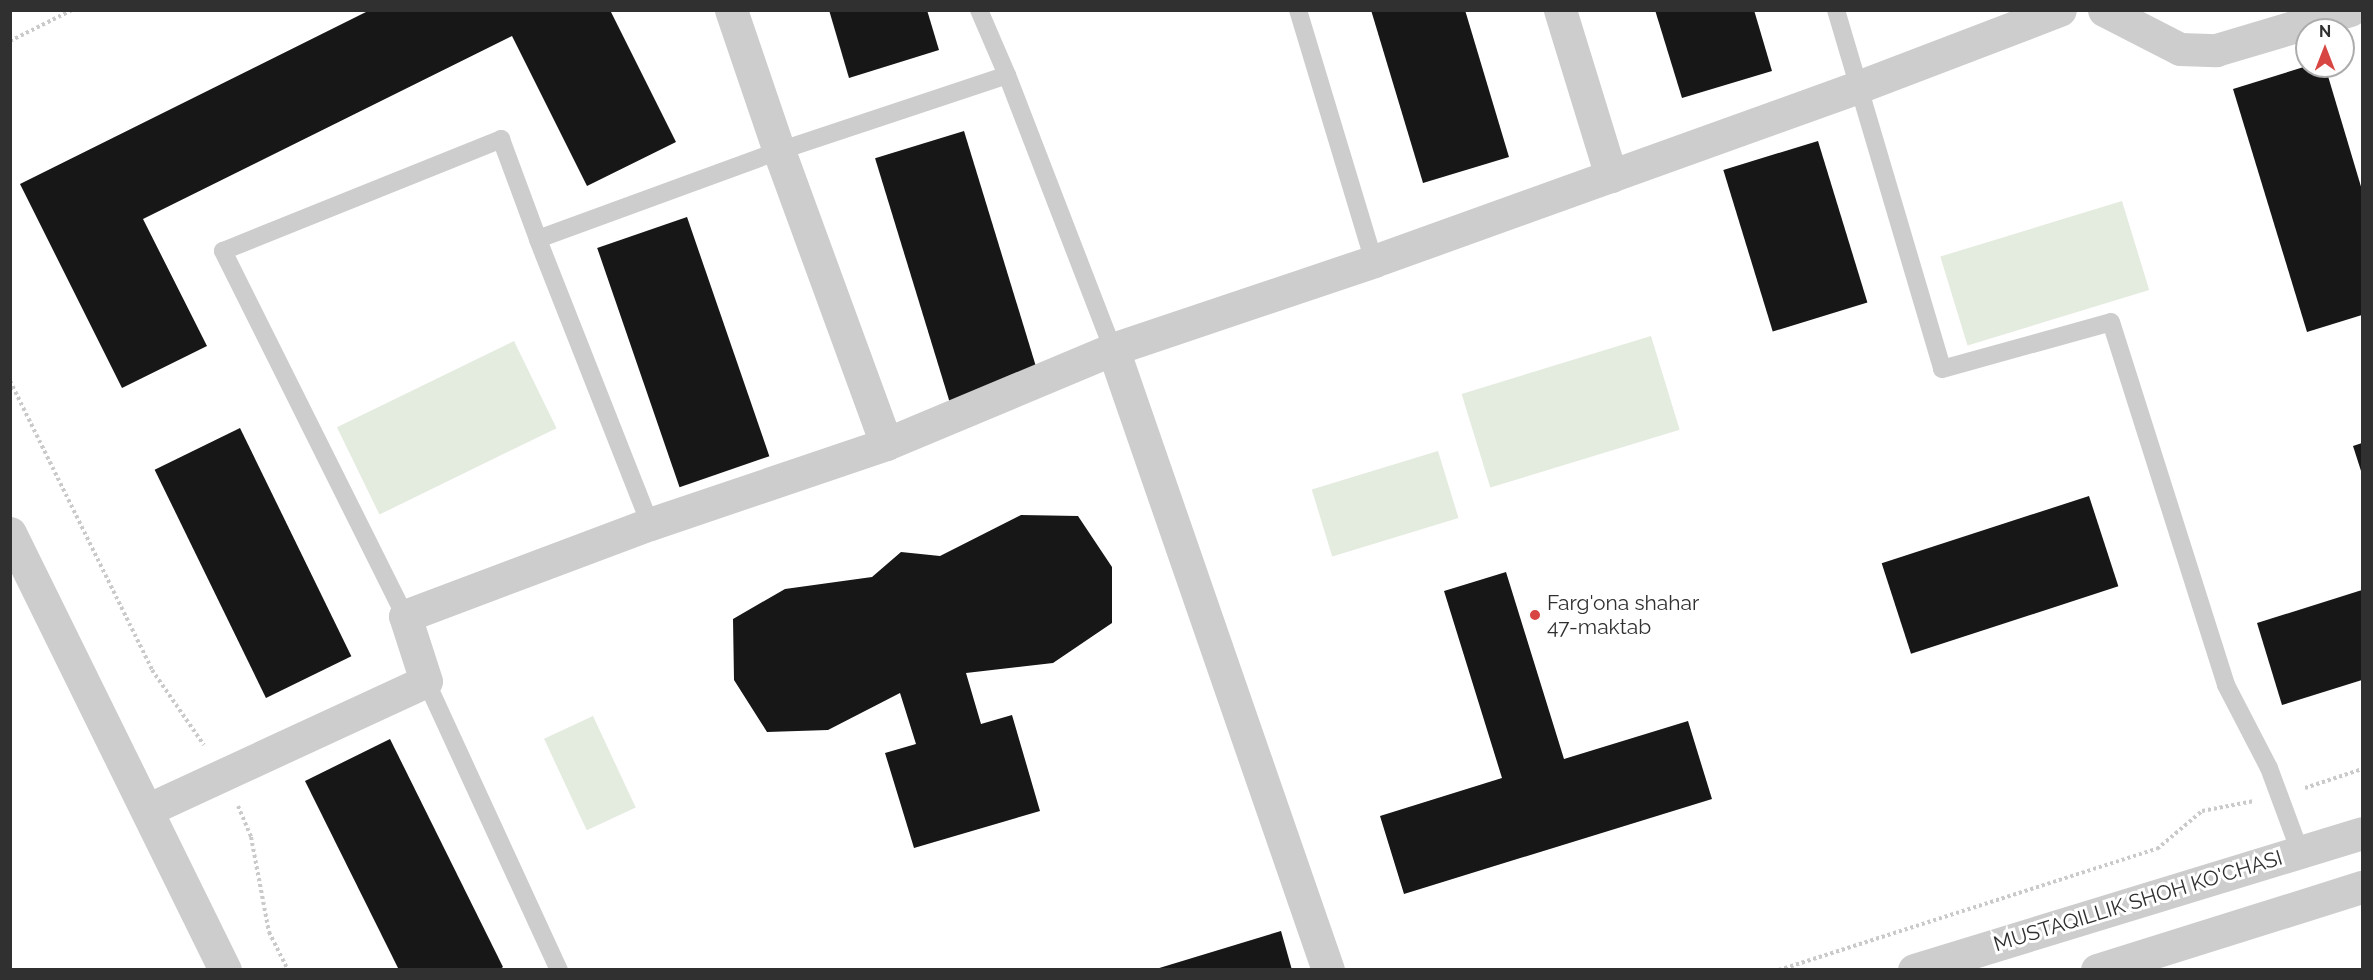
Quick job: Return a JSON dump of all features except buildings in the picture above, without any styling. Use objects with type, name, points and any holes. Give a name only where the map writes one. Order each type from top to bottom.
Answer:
[{"type":"street","points":[[731,10],[779,151],[886,444]]},
{"type":"street","points":[[1560,10],[1611,176]]},
{"type":"street","points":[[147,810],[426,681],[405,616],[650,524],[886,444],[1113,349],[1374,261],[1857,87],[2060,10]]},
{"type":"street","points":[[2104,10],[2148,22],[2180,49],[2216,50],[2350,10]]},
{"type":"street","points":[[1113,349],[1328,969]]},
{"type":"street","points":[[10,533],[225,969]]},
{"type":"street","name":"MUSTAQILLIK SHOH KO'CHASI","points":[[1914,969],[2362,833]]},
{"type":"street","points":[[2097,969],[2362,886]]},
{"type":"lane","points":[[979,10],[1007,75],[1113,349]]},
{"type":"lane","points":[[1298,10],[1374,261]]},
{"type":"lane","points":[[1836,10],[1942,369],[2111,322],[2226,685],[2269,768],[2300,852]]},
{"type":"lane","points":[[538,239],[779,151],[1007,75]]},
{"type":"lane","points":[[405,616],[224,252],[501,139],[650,524]]},
{"type":"lane","points":[[426,681],[559,969]]},
{"type":"path","points":[[10,41],[72,10]]},
{"type":"path","points":[[10,381],[152,670],[225,774],[251,837],[269,932],[288,969]]},
{"type":"path","points":[[1779,969],[2157,849],[2202,811],[2280,796],[2362,769]]},
{"type":"shaded area","points":[[2122,201],[2149,290],[1967,345],[1940,257]]},
{"type":"shaded area","points":[[1651,336],[1680,430],[1490,488],[1462,394]]},
{"type":"shaded area","points":[[514,341],[557,428],[379,515],[337,427]]},
{"type":"shaded area","points":[[1438,451],[1458,518],[1332,557],[1312,490]]},
{"type":"shaded area","points":[[593,716],[636,808],[587,830],[544,739]]},
{"type":"place","name":"Farg'ona shahar 47-maktab","points":[[1535,615]]}]
